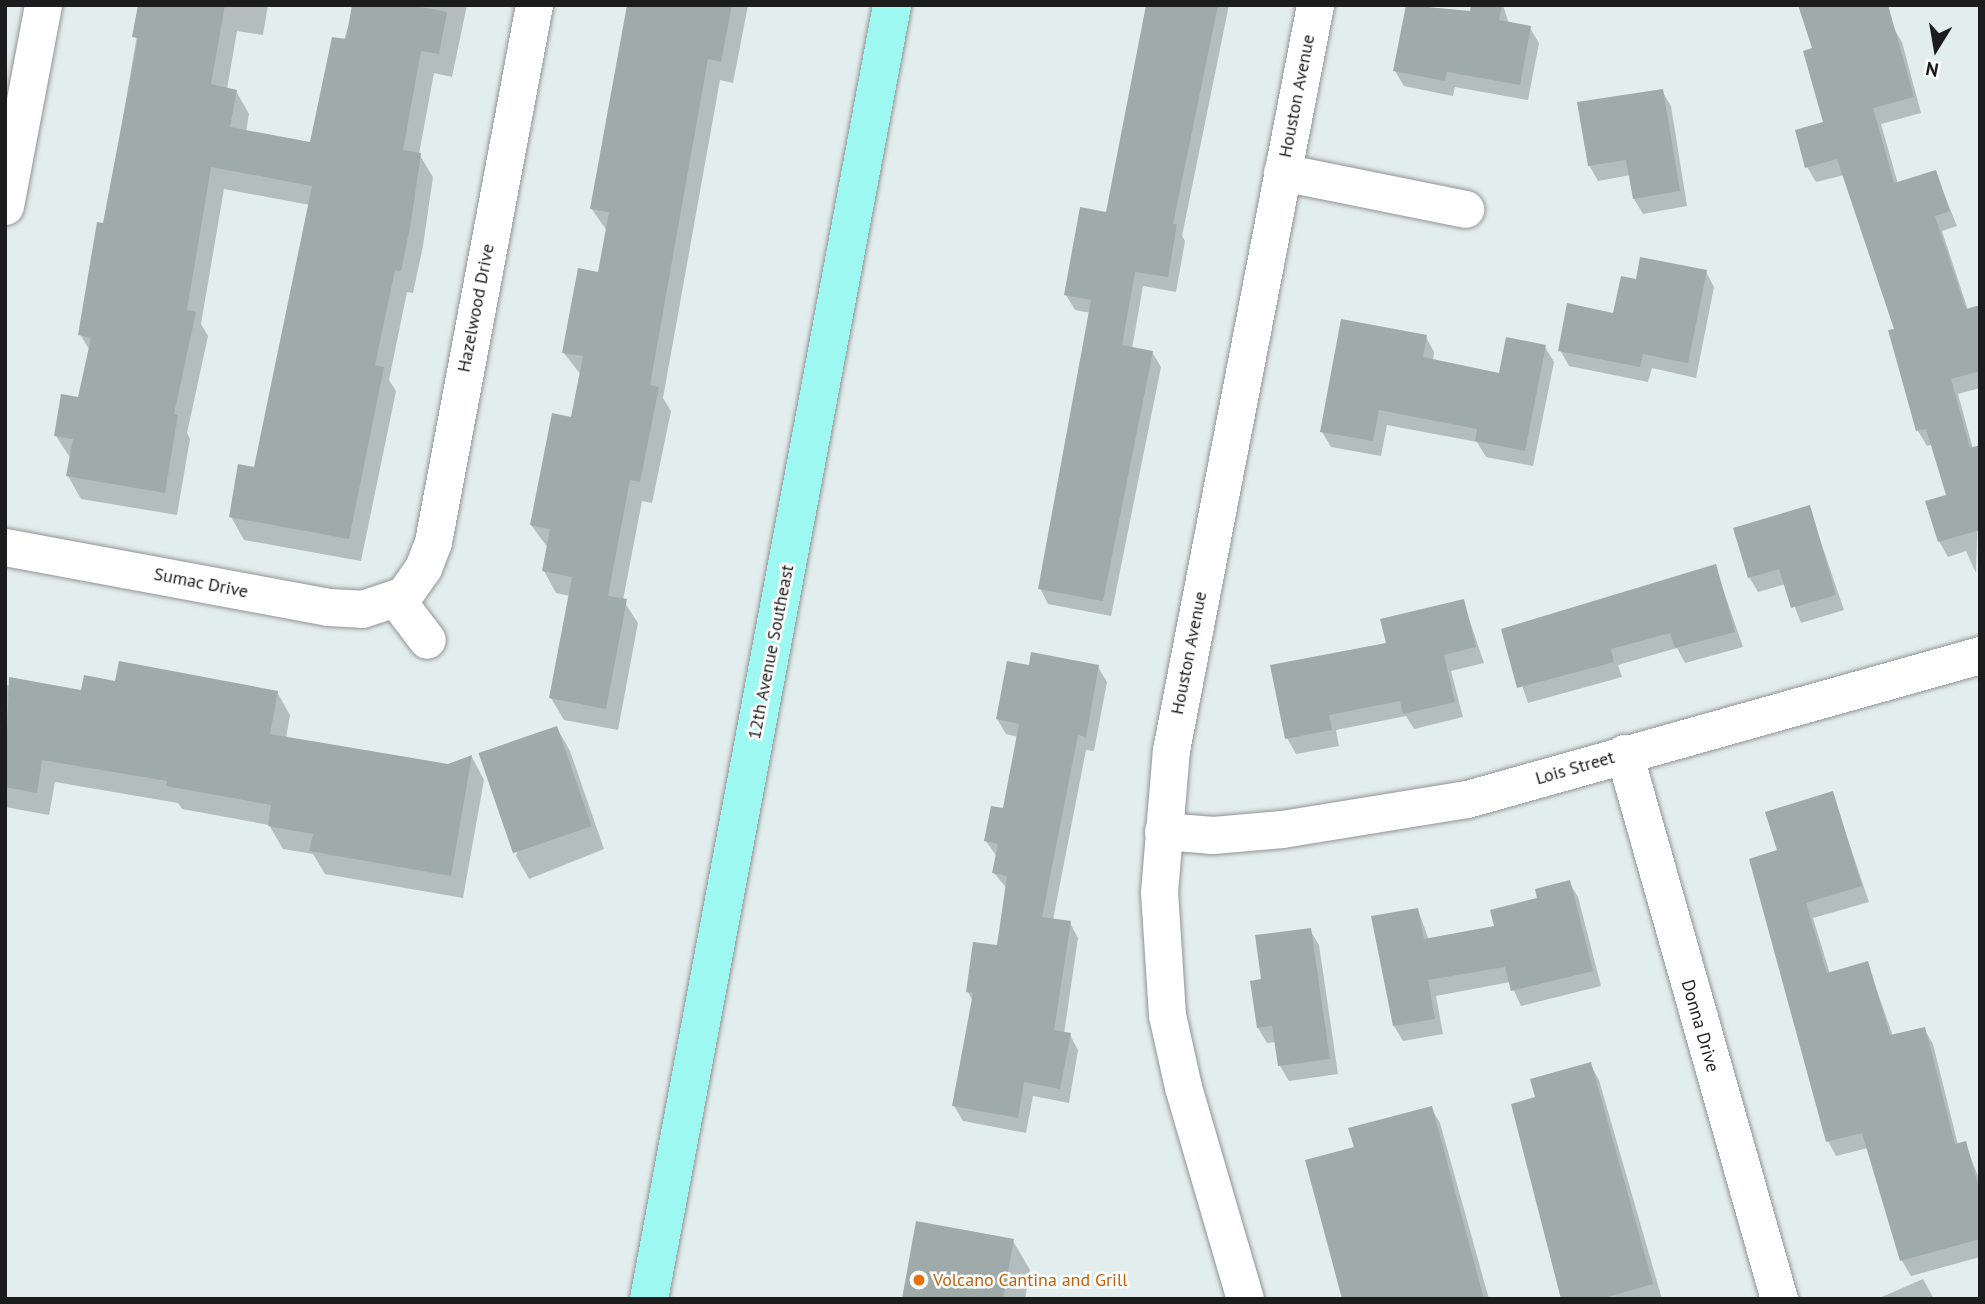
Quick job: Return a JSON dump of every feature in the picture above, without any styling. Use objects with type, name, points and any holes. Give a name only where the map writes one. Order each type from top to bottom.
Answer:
[{"type":"main road","name":"12th Avenue Southeast","points":[[649,1299],[892,5]]},
{"type":"street","points":[[5,206],[43,5]]},
{"type":"street","name":"Hazelwood Drive","points":[[396,599],[414,584],[433,542],[534,5]]},
{"type":"street","name":"Houston Avenue","points":[[1245,1299],[1183,1087],[1167,1015],[1159,892],[1173,737],[1315,5]]},
{"type":"street","points":[[1282,172],[1465,209]]},
{"type":"street","name":"Sumac Drive","points":[[5,547],[328,607],[362,609],[396,599]]},
{"type":"street","points":[[396,599],[427,640]]},
{"type":"street","name":"Lois Street","points":[[1163,831],[1213,835],[1365,817],[1466,799],[1980,655]]},
{"type":"street","name":"Donna Drive","points":[[1624,753],[1779,1299]]},
{"type":"building","points":[[138,5],[225,5],[211,84],[237,90],[230,127],[310,142],[332,37],[346,39],[352,5],[411,5],[447,12],[439,54],[421,51],[403,150],[421,153],[411,222],[401,271],[395,270],[375,365],[384,367],[349,539],[229,517],[238,464],[254,467],[312,186],[211,167],[187,310],[196,312],[174,414],[178,415],[165,493],[66,476],[73,439],[54,436],[61,394],[78,397],[91,338],[78,335],[97,222],[103,223],[138,38],[132,37]]},
{"type":"building","points":[[627,5],[732,5],[721,62],[708,59],[650,385],[659,387],[640,482],[630,480],[608,596],[627,599],[606,709],[549,698],[572,577],[542,571],[550,529],[530,525],[552,413],[571,417],[583,356],[562,353],[578,268],[598,272],[609,212],[590,209]]},
{"type":"building","points":[[1146,5],[1218,5],[1173,224],[1177,224],[1168,277],[1135,272],[1122,345],[1153,351],[1103,601],[1038,589],[1091,300],[1064,295],[1080,207],[1106,212]]},
{"type":"building","points":[[1406,5],[1470,11],[1471,5],[1502,5],[1499,20],[1531,26],[1520,85],[1447,72],[1445,81],[1393,71]]},
{"type":"building","points":[[1798,5],[1888,5],[1914,97],[1873,108],[1894,183],[1936,170],[1950,211],[1935,216],[1966,309],[1980,305],[1980,371],[1951,379],[1970,448],[1980,445],[1980,530],[1938,542],[1925,501],[1946,495],[1926,429],[1916,431],[1888,330],[1894,329],[1837,159],[1805,168],[1795,130],[1823,122],[1803,51],[1812,48]]},
{"type":"building","points":[[1663,89],[1680,191],[1633,199],[1626,160],[1588,166],[1577,102]]},
{"type":"building","points":[[1640,257],[1707,270],[1688,363],[1643,354],[1640,367],[1558,351],[1567,303],[1613,313],[1621,276],[1636,279]]},
{"type":"building","points":[[1341,319],[1427,335],[1423,357],[1499,373],[1506,337],[1546,345],[1525,451],[1475,441],[1477,429],[1379,410],[1373,441],[1320,432]]},
{"type":"building","points":[[1810,505],[1836,595],[1791,608],[1779,569],[1748,578],[1733,528]]},
{"type":"building","points":[[1716,564],[1735,632],[1675,648],[1670,633],[1611,649],[1614,662],[1517,688],[1501,629]]},
{"type":"building","points":[[1464,599],[1476,647],[1444,655],[1455,702],[1403,714],[1400,701],[1329,715],[1332,730],[1285,739],[1270,665],[1386,643],[1380,619]]},
{"type":"building","points":[[1031,652],[1099,665],[1086,737],[1078,735],[1042,917],[1071,921],[1054,1030],[1071,1033],[1060,1089],[1024,1082],[1018,1118],[952,1106],[973,993],[966,992],[973,942],[997,945],[1007,876],[992,873],[998,844],[984,841],[991,806],[1003,808],[1019,724],[996,719],[1007,661],[1029,665]]},
{"type":"building","points":[[119,661],[278,691],[270,734],[448,764],[472,755],[451,876],[309,851],[313,834],[268,826],[271,805],[166,786],[167,781],[42,760],[37,793],[5,787],[9,677],[81,690],[84,675],[115,681]]},
{"type":"building","points":[[557,726],[592,826],[513,853],[479,753]]},
{"type":"building","points":[[1833,791],[1862,886],[1806,903],[1827,973],[1868,961],[1890,1035],[1925,1027],[1955,1144],[1966,1141],[1980,1192],[1980,1239],[1900,1261],[1862,1133],[1826,1142],[1749,859],[1777,850],[1765,812]]},
{"type":"building","points":[[1570,880],[1593,971],[1511,991],[1505,967],[1428,980],[1435,1019],[1393,1026],[1371,916],[1418,908],[1424,939],[1494,926],[1490,910],[1537,898],[1535,889]]},
{"type":"building","points":[[1311,928],[1330,1059],[1278,1066],[1272,1026],[1257,1028],[1250,981],[1261,979],[1255,935]]},
{"type":"building","points":[[1591,1062],[1653,1284],[1600,1299],[1561,1299],[1511,1104],[1535,1097],[1530,1079]]},
{"type":"building","points":[[1432,1106],[1484,1299],[1342,1299],[1305,1160],[1354,1147],[1348,1128]]},
{"type":"building","points":[[916,1221],[1014,1239],[1003,1299],[902,1299]]},
{"type":"place","name":"Volcano Cantina and Grill","points":[[919,1280]]}]
